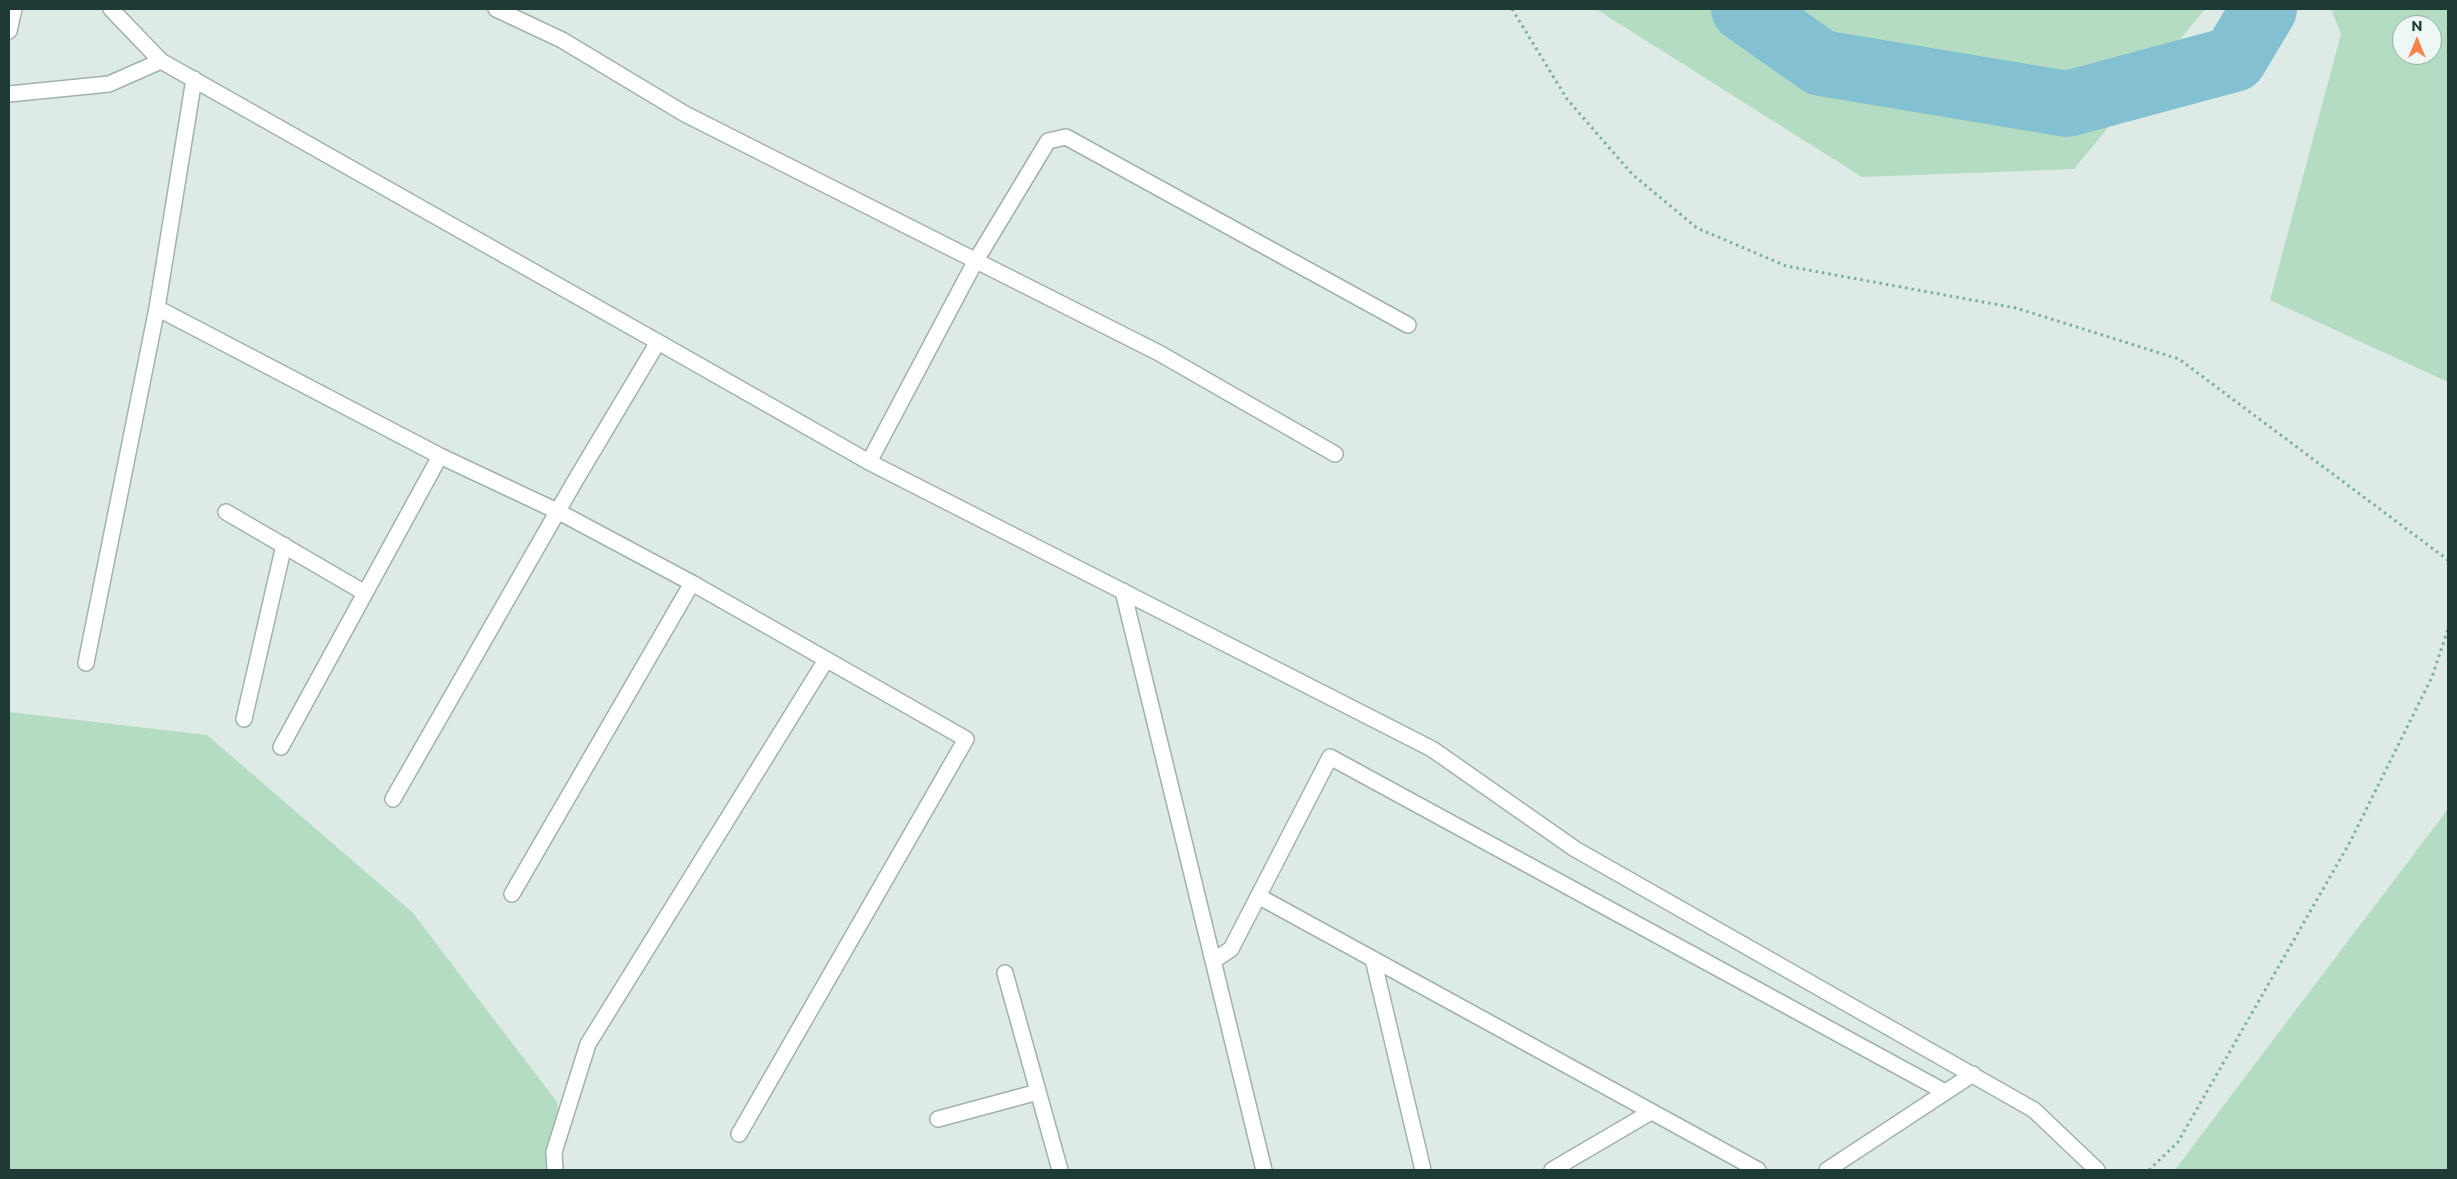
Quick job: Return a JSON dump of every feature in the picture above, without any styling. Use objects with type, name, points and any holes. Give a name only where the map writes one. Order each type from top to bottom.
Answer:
[{"type":"street","points":[[9,31],[14,9]]},
{"type":"street","points":[[111,9],[161,61],[869,462],[1432,749],[1574,849],[2034,1110],[2097,1170]]},
{"type":"street","points":[[496,9],[562,40],[685,114],[975,262],[1159,353],[1335,454]]},
{"type":"street","points":[[9,94],[109,84],[161,61]]},
{"type":"street","points":[[86,663],[157,308],[194,80]]},
{"type":"street","points":[[869,462],[975,262],[1048,141],[1066,137],[1408,326]]},
{"type":"street","points":[[157,308],[440,456],[559,512],[692,583],[966,739],[739,1134]]},
{"type":"street","points":[[392,799],[658,342]]},
{"type":"street","points":[[280,747],[440,456]]},
{"type":"street","points":[[226,512],[365,593]]},
{"type":"street","points":[[244,718],[284,545]]},
{"type":"street","points":[[512,894],[692,583]]},
{"type":"street","points":[[1123,591],[1264,1170]]},
{"type":"street","points":[[555,1170],[554,1152],[588,1044],[826,660]]},
{"type":"street","points":[[1213,962],[1231,949],[1330,757],[1945,1092]]},
{"type":"street","points":[[1258,896],[1758,1170]]},
{"type":"street","points":[[1373,959],[1423,1170]]},
{"type":"street","points":[[1005,973],[1060,1170]]},
{"type":"street","points":[[1827,1170],[1973,1074]]},
{"type":"street","points":[[938,1119],[1038,1092]]},
{"type":"street","points":[[1552,1170],[1651,1112]]},
{"type":"path","points":[[1512,9],[1567,98],[1632,174],[1697,228],[1786,266],[2016,308],[2179,359],[2448,560]]},
{"type":"path","points":[[2149,1170],[2178,1142],[2350,842],[2432,677],[2448,629]]},
{"type":"green space","points":[[1596,9],[2205,9],[2074,169],[1862,177]]},
{"type":"green space","points":[[2331,9],[2448,9],[2448,382],[2270,300],[2341,34]]},
{"type":"green space","points":[[9,712],[207,735],[412,912],[557,1102],[564,1170],[9,1170]]},
{"type":"green space","points":[[2448,809],[2448,1170],[2175,1170],[2177,1167]]},
{"type":"waterway","points":[[1744,9],[1821,63],[2067,104],[2234,59],[2264,9]]}]
